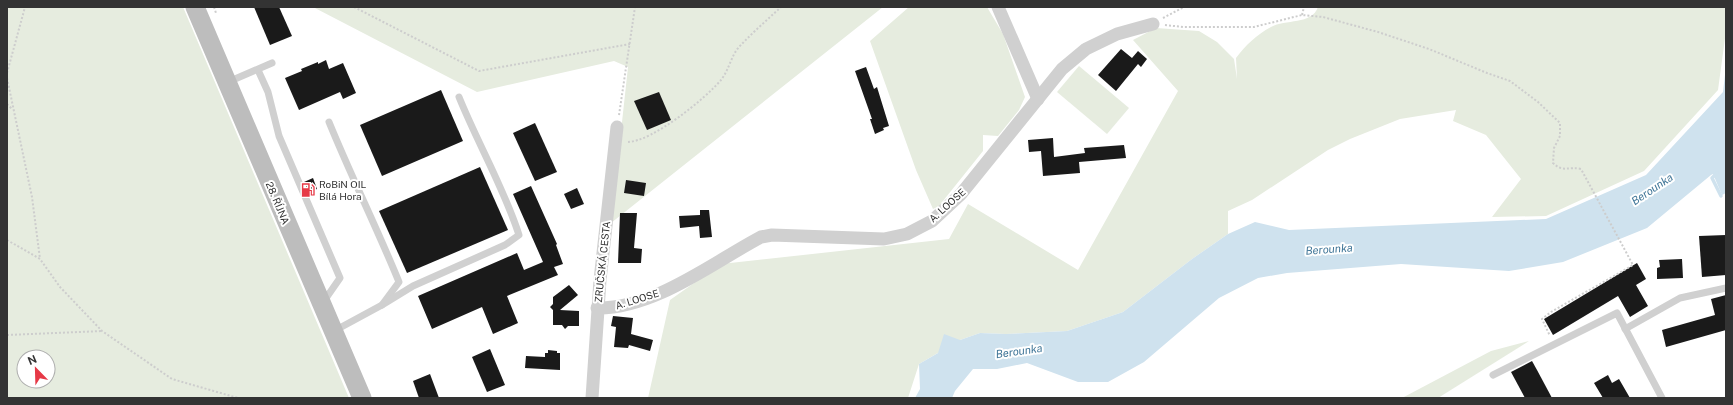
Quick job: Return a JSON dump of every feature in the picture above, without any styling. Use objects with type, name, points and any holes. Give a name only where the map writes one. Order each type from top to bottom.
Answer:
[{"type":"main road","name":"28. ŘÍJNA","points":[[195,7],[226,83],[362,398]]},
{"type":"street","points":[[998,7],[1038,99]]},
{"type":"street","name":"A. LOOSE","points":[[597,308],[608,308],[649,298],[673,287],[761,237],[772,235],[884,238],[906,234],[932,221],[961,194],[1062,69],[1086,49],[1117,34],[1153,24]]},
{"type":"street","name":"ZRUČSKÁ CESTA","points":[[592,398],[597,308],[617,127]]},
{"type":"lane","points":[[226,83],[272,64]]},
{"type":"lane","points":[[258,70],[268,92],[279,136],[340,278],[322,305]]},
{"type":"lane","points":[[333,332],[413,286],[505,245],[519,235],[511,212],[459,97]]},
{"type":"lane","points":[[329,122],[352,178],[379,233],[399,282],[382,305]]},
{"type":"lane","points":[[1625,330],[1680,298],[1726,288]]},
{"type":"lane","points":[[1493,375],[1617,313],[1662,398]]},
{"type":"path","points":[[7,73],[25,7]]},
{"type":"path","points":[[354,7],[479,71],[630,44]]},
{"type":"path","points":[[617,127],[635,7]]},
{"type":"path","points":[[615,143],[636,142],[669,124],[696,103],[722,79],[737,49],[781,7]]},
{"type":"path","points":[[1153,24],[1184,7]]},
{"type":"path","points":[[1302,15],[1304,7]]},
{"type":"path","points":[[1153,24],[1183,27],[1254,27],[1302,15],[1323,17],[1378,32],[1429,49],[1487,74],[1510,81],[1538,102],[1560,123],[1560,136],[1554,148],[1553,162],[1559,168],[1565,169],[1574,167],[1581,169],[1633,264],[1542,319],[1551,340]]},
{"type":"path","points":[[7,78],[32,197],[40,259]]},
{"type":"path","points":[[7,104],[13,109]]},
{"type":"path","points":[[7,240],[40,259],[60,287],[102,331],[172,379],[238,398]]},
{"type":"path","points":[[7,335],[102,331]]},
{"type":"shaded area","points":[[7,7],[183,7],[349,398],[7,398]]},
{"type":"shaded area","points":[[313,7],[883,7],[611,223],[628,67],[614,61],[477,92]]},
{"type":"shaded area","points":[[909,7],[987,7],[1003,34],[1025,97],[1019,110],[998,136],[983,135],[983,151],[939,206],[933,209],[916,170],[870,41]]},
{"type":"shaded area","points":[[1318,7],[1726,7],[1726,31],[1718,90],[1644,171],[1546,216],[1492,217],[1521,179],[1486,135],[1453,121],[1456,110],[1400,119],[1350,139],[1328,150],[1252,200],[1228,211],[1228,234],[1192,259],[1123,312],[1067,331],[1006,334],[980,333],[960,340],[919,364],[908,398],[648,398],[670,300],[721,264],[949,239],[968,204],[1078,270],[1178,91],[1133,40],[1156,28],[1199,31],[1217,42],[1234,59],[1237,79],[1236,58],[1261,33],[1271,27],[1283,23],[1298,21],[1310,17],[1315,13]]},
{"type":"shaded area","points":[[1079,66],[1129,108],[1107,134],[1057,92]]},
{"type":"shaded area","points":[[1529,341],[1438,398],[1402,398],[1491,351]]},
{"type":"water","name":"Berounka","points":[[1726,66],[1726,193],[1722,195],[1713,174],[1647,228],[1563,262],[1509,271],[1401,264],[1287,273],[1258,278],[1219,298],[1144,362],[1108,382],[1078,382],[1027,363],[997,369],[973,369],[955,391],[952,398],[915,398],[920,389],[919,364],[938,353],[944,334],[960,340],[980,333],[1006,334],[1067,331],[1123,312],[1192,259],[1228,234],[1255,222],[1289,230],[1546,219],[1646,175],[1723,92]]},
{"type":"building","points":[[254,7],[279,7],[292,36],[270,45]]},
{"type":"building","points":[[1121,49],[1132,58],[1138,51],[1147,59],[1141,67],[1138,64],[1116,91],[1098,75]]},
{"type":"building","points":[[326,60],[329,69],[343,63],[356,93],[343,99],[340,92],[299,110],[285,78],[302,71],[301,69]]},
{"type":"building","points":[[866,67],[874,89],[877,87],[889,126],[883,128],[884,130],[875,134],[870,119],[872,119],[855,71]]},
{"type":"building","points":[[441,90],[463,141],[382,176],[360,125]]},
{"type":"building","points":[[659,92],[671,120],[647,130],[634,101]]},
{"type":"building","points":[[535,123],[557,172],[535,181],[513,133]]},
{"type":"building","points":[[1053,138],[1054,157],[1085,153],[1084,148],[1124,145],[1126,158],[1079,162],[1080,173],[1043,176],[1041,151],[1029,152],[1028,140]]},
{"type":"building","points":[[480,167],[508,230],[407,273],[379,211]]},
{"type":"building","points":[[313,178],[317,189],[309,192],[304,182]]},
{"type":"building","points":[[626,180],[646,183],[644,196],[624,193]]},
{"type":"building","points":[[531,186],[557,244],[556,245],[563,264],[554,267],[558,275],[507,296],[518,323],[493,334],[482,307],[432,329],[418,296],[517,253],[524,270],[543,262],[513,194]]},
{"type":"building","points":[[577,188],[584,204],[571,209],[564,194]]},
{"type":"building","points":[[700,210],[709,210],[712,237],[700,238],[699,226],[680,228],[679,216],[700,215]]},
{"type":"building","points":[[620,213],[637,213],[634,248],[642,249],[641,263],[618,263]]},
{"type":"building","points":[[1726,235],[1726,275],[1702,277],[1699,236]]},
{"type":"building","points":[[1682,259],[1683,278],[1657,279],[1657,268],[1660,267],[1659,260]]},
{"type":"building","points":[[1637,263],[1646,279],[1636,285],[1648,306],[1630,317],[1618,296],[1553,335],[1544,319]]},
{"type":"building","points":[[569,285],[578,295],[560,310],[579,311],[579,326],[568,326],[565,329],[562,325],[553,325],[553,310],[550,307],[553,304],[553,297]]},
{"type":"building","points":[[1726,295],[1726,330],[1666,347],[1662,330],[1715,315],[1711,299]]},
{"type":"building","points":[[613,316],[633,318],[631,334],[653,340],[650,351],[629,345],[628,348],[614,347],[616,327],[611,326]]},
{"type":"building","points":[[490,349],[505,385],[487,392],[472,357]]},
{"type":"building","points":[[548,350],[557,351],[557,353],[560,353],[560,370],[525,368],[526,356],[545,357],[545,353],[548,353]]},
{"type":"building","points":[[1532,361],[1552,398],[1525,398],[1511,372]]},
{"type":"building","points":[[430,374],[439,398],[419,398],[413,381]]},
{"type":"building","points":[[1608,375],[1612,383],[1619,379],[1630,398],[1603,398],[1594,383]]},
{"type":"waterway","points":[[1717,173],[1712,178],[1721,196]]},
{"type":"place","name":"RoBiN OIL Bílá Hora","points":[[308,190]]}]
